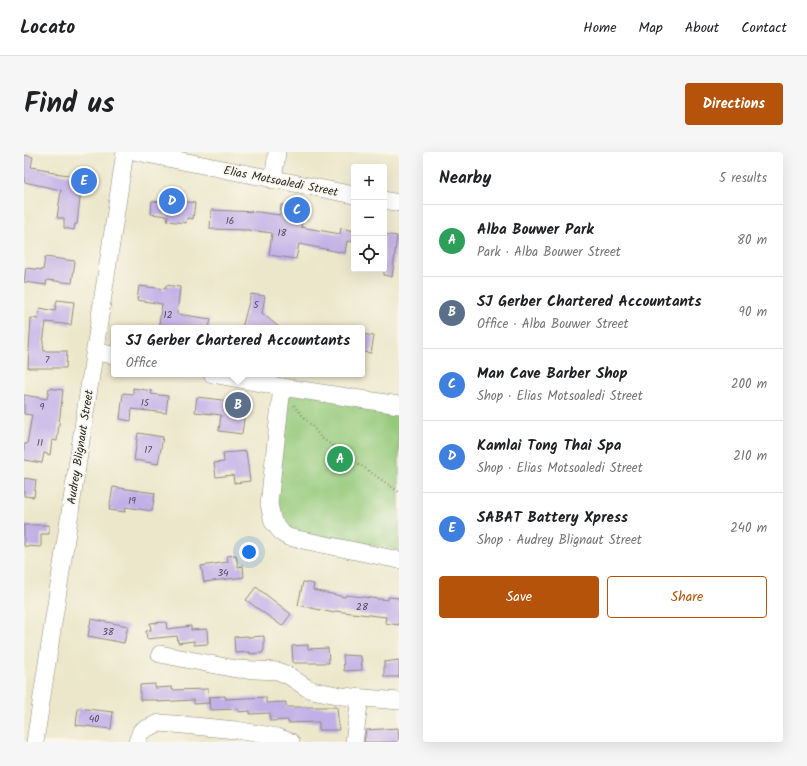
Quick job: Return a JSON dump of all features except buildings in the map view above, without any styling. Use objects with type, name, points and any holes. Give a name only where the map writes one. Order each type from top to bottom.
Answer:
[{"type":"street","name":"Audrey Blignaut Street","points":[[35,742],[125,152]]},
{"type":"street","name":"Elias Motsoaledi Street","points":[[137,152],[351,194]]},
{"type":"street","points":[[273,180],[277,152]]},
{"type":"street","points":[[387,201],[399,203]]},
{"type":"street","points":[[95,352],[111,355]]},
{"type":"street","points":[[228,377],[399,405]]},
{"type":"street","points":[[282,387],[269,494],[270,514],[276,526],[288,537],[399,560]]},
{"type":"street","points":[[160,654],[236,669],[278,671],[289,676],[307,688],[360,698],[399,701]]},
{"type":"street","points":[[354,742],[360,698]]},
{"type":"street","points":[[137,742],[141,731],[159,723],[236,730],[276,737],[291,742]]},
{"type":"path","points":[[282,387],[301,415],[314,428],[320,437],[399,492]]},
{"type":"green space","points":[[289,389],[399,409],[399,550],[292,532],[281,524],[275,509]]},
{"type":"place","name":"SABAT Battery Xpress","points":[[84,181]]},
{"type":"place","name":"Kamlai Tong Thai Spa","points":[[172,201]]},
{"type":"place","name":"Man Cave Barber Shop","points":[[297,210]]},
{"type":"place","name":"SJ Gerber Chartered Accountants","points":[[238,405]]},
{"type":"place","name":"Alba Bouwer Park","points":[[340,459]]}]
